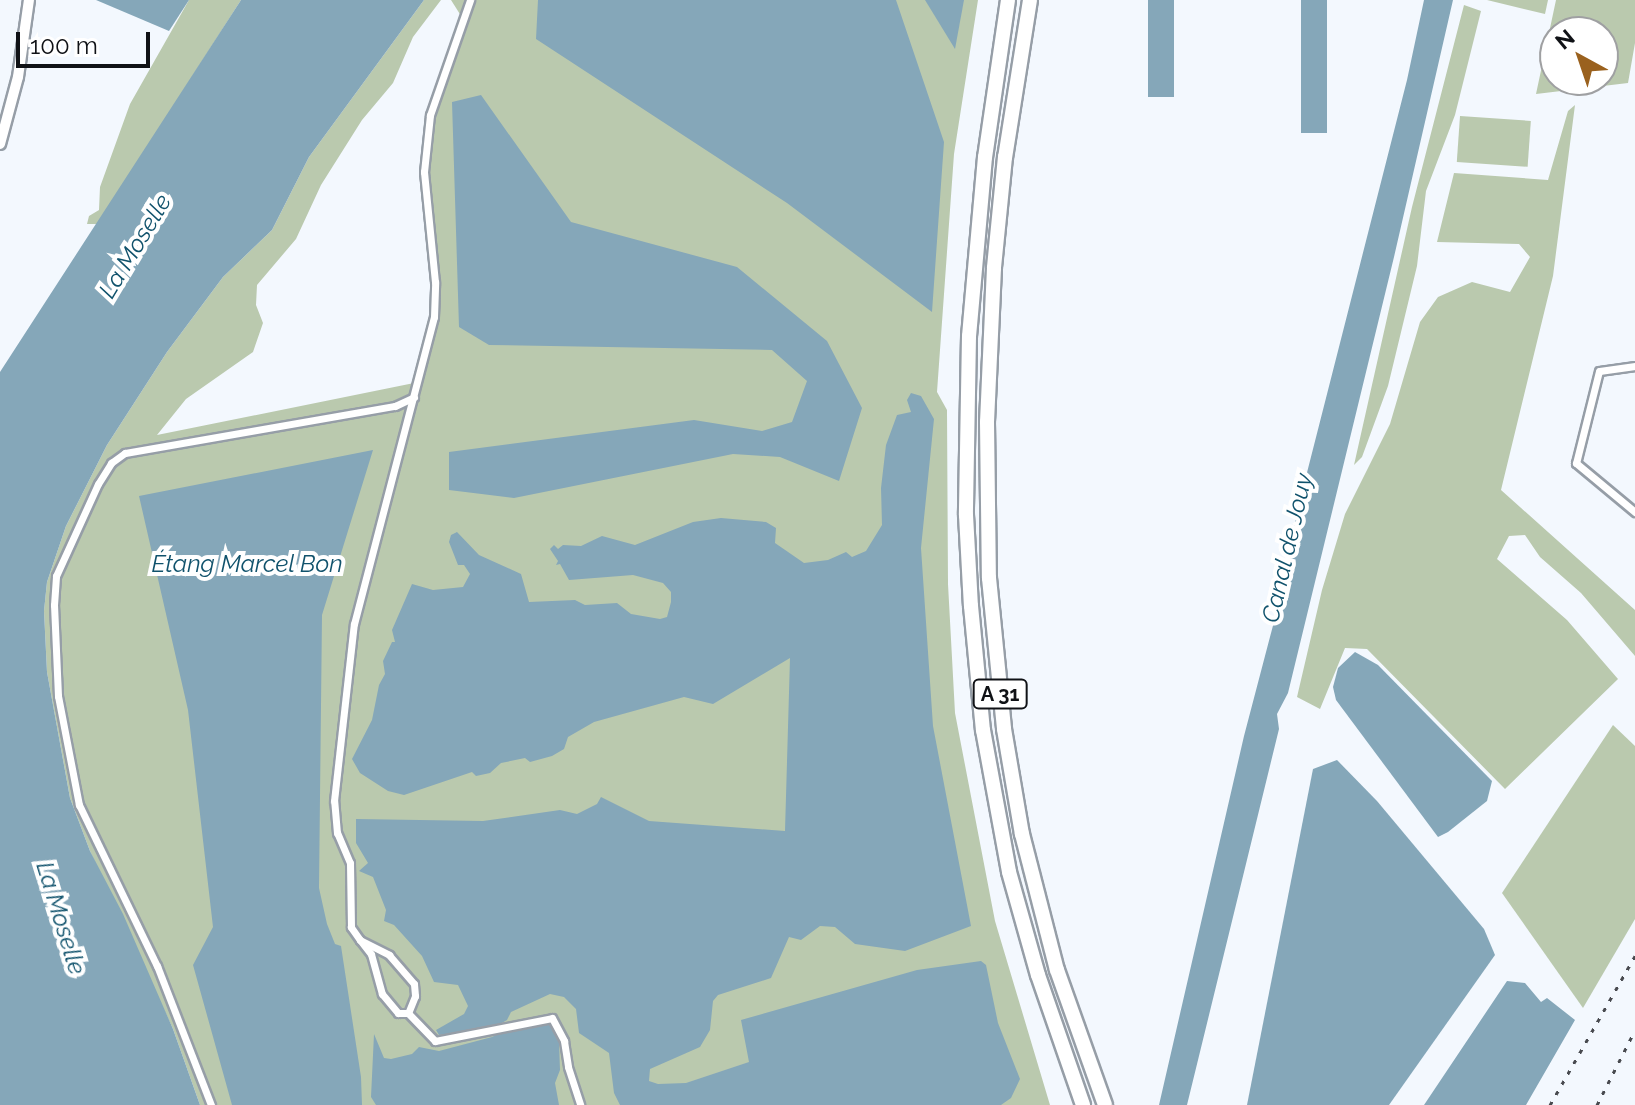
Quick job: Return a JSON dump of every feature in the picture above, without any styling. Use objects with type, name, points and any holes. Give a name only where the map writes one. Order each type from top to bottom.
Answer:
[{"type":"highway","name":"A 31","points":[[1008,0],[985,157],[969,336],[966,515],[971,606],[983,730],[1009,872],[1038,975],[1083,1105]]},
{"type":"highway","name":"A 31","points":[[1030,0],[1012,106],[994,268],[987,422],[989,578],[996,659],[1013,782],[1039,904],[1078,1033],[1105,1105]]},
{"type":"highway","points":[[1012,106],[1039,0]]},
{"type":"main road","points":[[0,144],[18,77],[29,0]]},
{"type":"street","points":[[470,0],[430,115],[424,172],[435,282],[434,317],[354,624],[334,801],[337,833],[350,863],[351,927],[371,954],[382,994],[398,1013],[408,1013],[435,1041],[552,1018],[564,1041],[568,1067],[580,1105]]},
{"type":"street","points":[[1635,366],[1599,371],[1576,463],[1635,512]]},
{"type":"street","points":[[211,1105],[157,966],[79,805],[58,696],[54,605],[56,576],[98,484],[111,463],[125,453],[395,406],[414,397]]},
{"type":"street","points":[[360,940],[389,955],[414,984],[415,996],[408,1013]]},
{"type":"green space","points":[[189,0],[241,0],[98,224],[87,224],[89,216],[99,210],[100,187],[130,104]]},
{"type":"green space","points":[[424,0],[441,0],[413,37],[393,83],[362,120],[321,185],[296,239],[257,285],[256,305],[263,323],[253,352],[186,399],[157,435],[419,382],[434,317],[424,172],[430,115],[463,19],[451,0],[978,0],[954,154],[937,392],[947,410],[948,584],[955,713],[995,921],[1050,1105],[200,1105],[173,1029],[90,851],[70,798],[47,672],[44,611],[47,582],[66,526],[107,445],[167,352],[223,277],[272,230],[309,157]]},
{"type":"green space","points":[[1487,0],[1548,0],[1545,14]]},
{"type":"green space","points":[[1556,0],[1635,0],[1635,43],[1628,83],[1619,84],[1619,16],[1553,16]]},
{"type":"green space","points":[[1464,5],[1481,11],[1455,115],[1426,191],[1417,266],[1388,386],[1362,457],[1354,465],[1412,207]]},
{"type":"green space","points":[[1575,105],[1553,276],[1501,490],[1635,610],[1635,656],[1581,593],[1540,557],[1525,535],[1509,536],[1497,559],[1567,620],[1618,679],[1505,789],[1367,649],[1345,648],[1320,709],[1297,697],[1322,590],[1345,514],[1390,424],[1420,322],[1438,297],[1472,282],[1510,292],[1530,257],[1519,244],[1437,242],[1454,173],[1548,180],[1568,111]]},
{"type":"green space","points":[[1460,116],[1531,121],[1528,167],[1457,162]]},
{"type":"green space","points":[[1613,725],[1635,746],[1635,919],[1583,1008],[1502,893]]},
{"type":"water","points":[[96,0],[189,0],[169,31]]},
{"type":"water","name":"La Moselle","points":[[241,0],[424,0],[309,157],[272,230],[223,277],[167,352],[107,445],[66,526],[47,582],[44,611],[47,672],[70,798],[90,851],[123,914],[173,1029],[200,1105],[0,1105],[0,372]]},
{"type":"water","points":[[538,0],[896,0],[944,142],[932,312],[787,203],[536,39]]},
{"type":"water","points":[[925,0],[964,0],[955,49]]},
{"type":"water","points":[[1148,0],[1174,0],[1174,97],[1148,97]]},
{"type":"water","points":[[1301,0],[1327,0],[1327,133],[1301,133]]},
{"type":"water","points":[[1424,0],[1453,0],[1394,257],[1288,693],[1277,714],[1279,729],[1187,1105],[1159,1105],[1244,736],[1276,614],[1299,504],[1407,80]]},
{"type":"water","points":[[481,95],[571,222],[737,267],[827,341],[862,408],[839,481],[780,457],[733,454],[514,498],[449,490],[449,452],[694,420],[762,431],[792,422],[807,381],[772,350],[489,345],[459,327],[452,102]]},
{"type":"water","points":[[911,393],[921,396],[934,419],[921,548],[933,726],[971,926],[905,951],[855,944],[835,927],[820,926],[801,940],[789,937],[771,978],[718,995],[713,1001],[710,1030],[700,1047],[650,1069],[649,1081],[658,1084],[686,1083],[749,1062],[741,1020],[917,970],[981,961],[986,965],[998,1023],[1020,1079],[1011,1098],[1001,1105],[620,1105],[614,1093],[609,1053],[579,1033],[576,1009],[564,997],[550,994],[511,1012],[507,1020],[493,1028],[439,1035],[436,1030],[464,1014],[468,1006],[458,985],[434,982],[422,956],[394,925],[384,921],[386,910],[373,877],[359,871],[368,863],[356,843],[356,819],[483,821],[560,810],[577,814],[597,804],[601,797],[649,821],[785,831],[790,658],[713,704],[684,697],[594,722],[568,737],[564,749],[552,756],[530,762],[525,758],[501,763],[490,773],[476,776],[472,772],[404,795],[388,791],[360,773],[352,759],[372,720],[379,685],[385,674],[383,661],[392,642],[395,642],[392,630],[412,584],[433,590],[463,587],[470,574],[464,565],[458,565],[449,542],[451,535],[457,532],[479,555],[521,574],[529,602],[575,600],[585,605],[617,603],[631,614],[660,619],[667,617],[671,602],[671,592],[663,583],[633,575],[569,580],[560,564],[556,565],[558,561],[550,549],[554,545],[558,549],[563,545],[581,546],[602,536],[635,545],[693,522],[721,518],[766,522],[776,528],[775,543],[804,563],[828,560],[846,552],[852,557],[866,551],[882,525],[881,488],[886,445],[897,415],[911,412],[907,400]]},
{"type":"water","name":"Étang Marcel Bon","points":[[373,450],[322,615],[319,888],[327,924],[335,944],[341,946],[361,1077],[362,1105],[232,1105],[193,965],[213,927],[188,710],[139,496]]},
{"type":"water","points":[[1355,652],[1378,665],[1492,781],[1487,801],[1438,837],[1336,700],[1333,687],[1338,668]]},
{"type":"water","points":[[1337,760],[1377,801],[1484,929],[1495,955],[1389,1105],[1247,1105],[1313,769]]},
{"type":"water","points":[[1507,981],[1525,983],[1541,1002],[1547,998],[1575,1020],[1526,1105],[1424,1105]]},
{"type":"water","points":[[550,1020],[559,1041],[560,1070],[555,1083],[559,1105],[376,1105],[371,1097],[374,1034],[384,1058],[391,1059],[412,1054],[419,1047],[439,1051],[492,1037],[514,1026]]},
{"type":"railway","points":[[1550,1105],[1635,956]]},
{"type":"railway","points":[[1597,1105],[1635,1030]]},
{"type":"water label","name":"Canal de Jouy","points":[[1287,548]]}]
